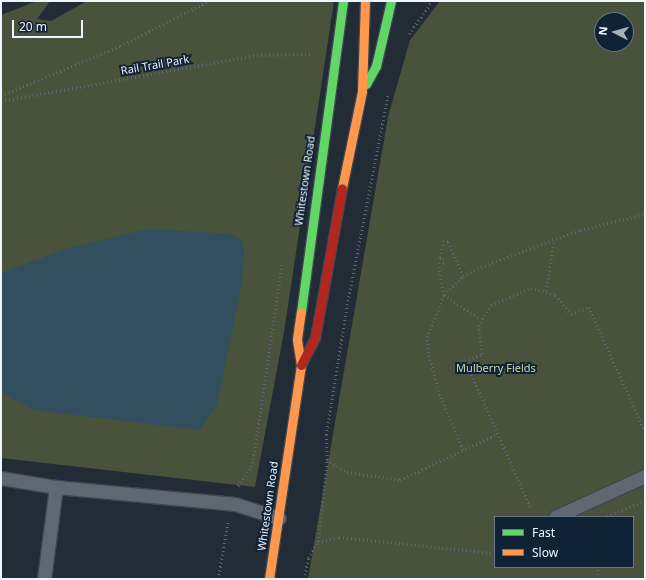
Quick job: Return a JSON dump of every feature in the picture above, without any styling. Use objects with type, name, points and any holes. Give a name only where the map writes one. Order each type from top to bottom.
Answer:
[{"type":"street","name":"Whitestown Road","points":[[269,579],[301,365],[297,338],[343,1]]},
{"type":"street","name":"Whitestown Road","points":[[301,365],[315,338],[325,269],[362,90],[366,1]]},
{"type":"street","name":"Whitestown Road","points":[[362,90],[376,66],[392,1]]},
{"type":"lane","points":[[557,516],[645,476]]},
{"type":"lane","points":[[1,478],[56,487],[236,504],[279,518]]},
{"type":"lane","points":[[44,579],[56,487]]},
{"type":"path","points":[[1,96],[120,46],[208,1]]},
{"type":"path","points":[[406,38],[432,1]]},
{"type":"path","points":[[311,62],[313,46]]},
{"type":"path","name":"Rail Trail Park","points":[[1,101],[257,56],[312,54]]},
{"type":"path","points":[[304,579],[308,558],[318,542],[327,460],[326,434],[347,305],[389,91]]},
{"type":"path","points":[[463,450],[441,399],[428,353],[427,337],[444,295],[463,276],[554,240],[608,222],[645,214]]},
{"type":"path","points":[[546,291],[554,240]]},
{"type":"path","points":[[463,276],[448,242],[444,241],[440,258],[444,259],[444,263],[440,263],[439,267],[444,295],[480,319]]},
{"type":"path","points":[[218,579],[225,529],[236,504],[238,487],[251,467],[255,448],[282,259]]},
{"type":"path","points":[[530,507],[496,435],[465,361],[482,354],[478,333],[480,319],[491,305],[531,288],[556,295],[571,314],[589,307],[645,431]]},
{"type":"path","points":[[327,460],[347,472],[400,480],[496,435]]},
{"type":"path","points":[[608,516],[645,501]]},
{"type":"path","points":[[318,542],[339,537],[494,553]]},
{"type":"path","points":[[597,579],[598,568]]},
{"type":"green space","points":[[37,1],[50,1],[37,19],[51,21],[87,1],[334,1],[284,332],[255,487],[1,458],[1,15]]},
{"type":"green space","name":"Mulberry Fields","points":[[440,1],[645,1],[645,579],[308,579],[388,117],[410,40]]},
{"type":"water","points":[[148,229],[230,234],[241,239],[244,249],[242,282],[216,407],[200,430],[33,410],[1,392],[1,273],[66,249]]},
{"type":"traffic: fast","points":[[301,312],[343,1]]},
{"type":"traffic: fast","points":[[366,84],[376,66],[391,1]]},
{"type":"traffic: slow","points":[[342,188],[362,91],[365,1]]},
{"type":"traffic: slow","points":[[269,579],[301,365],[297,339],[301,312]]},
{"type":"traffic: jam","points":[[301,365],[315,338],[342,188]]}]
